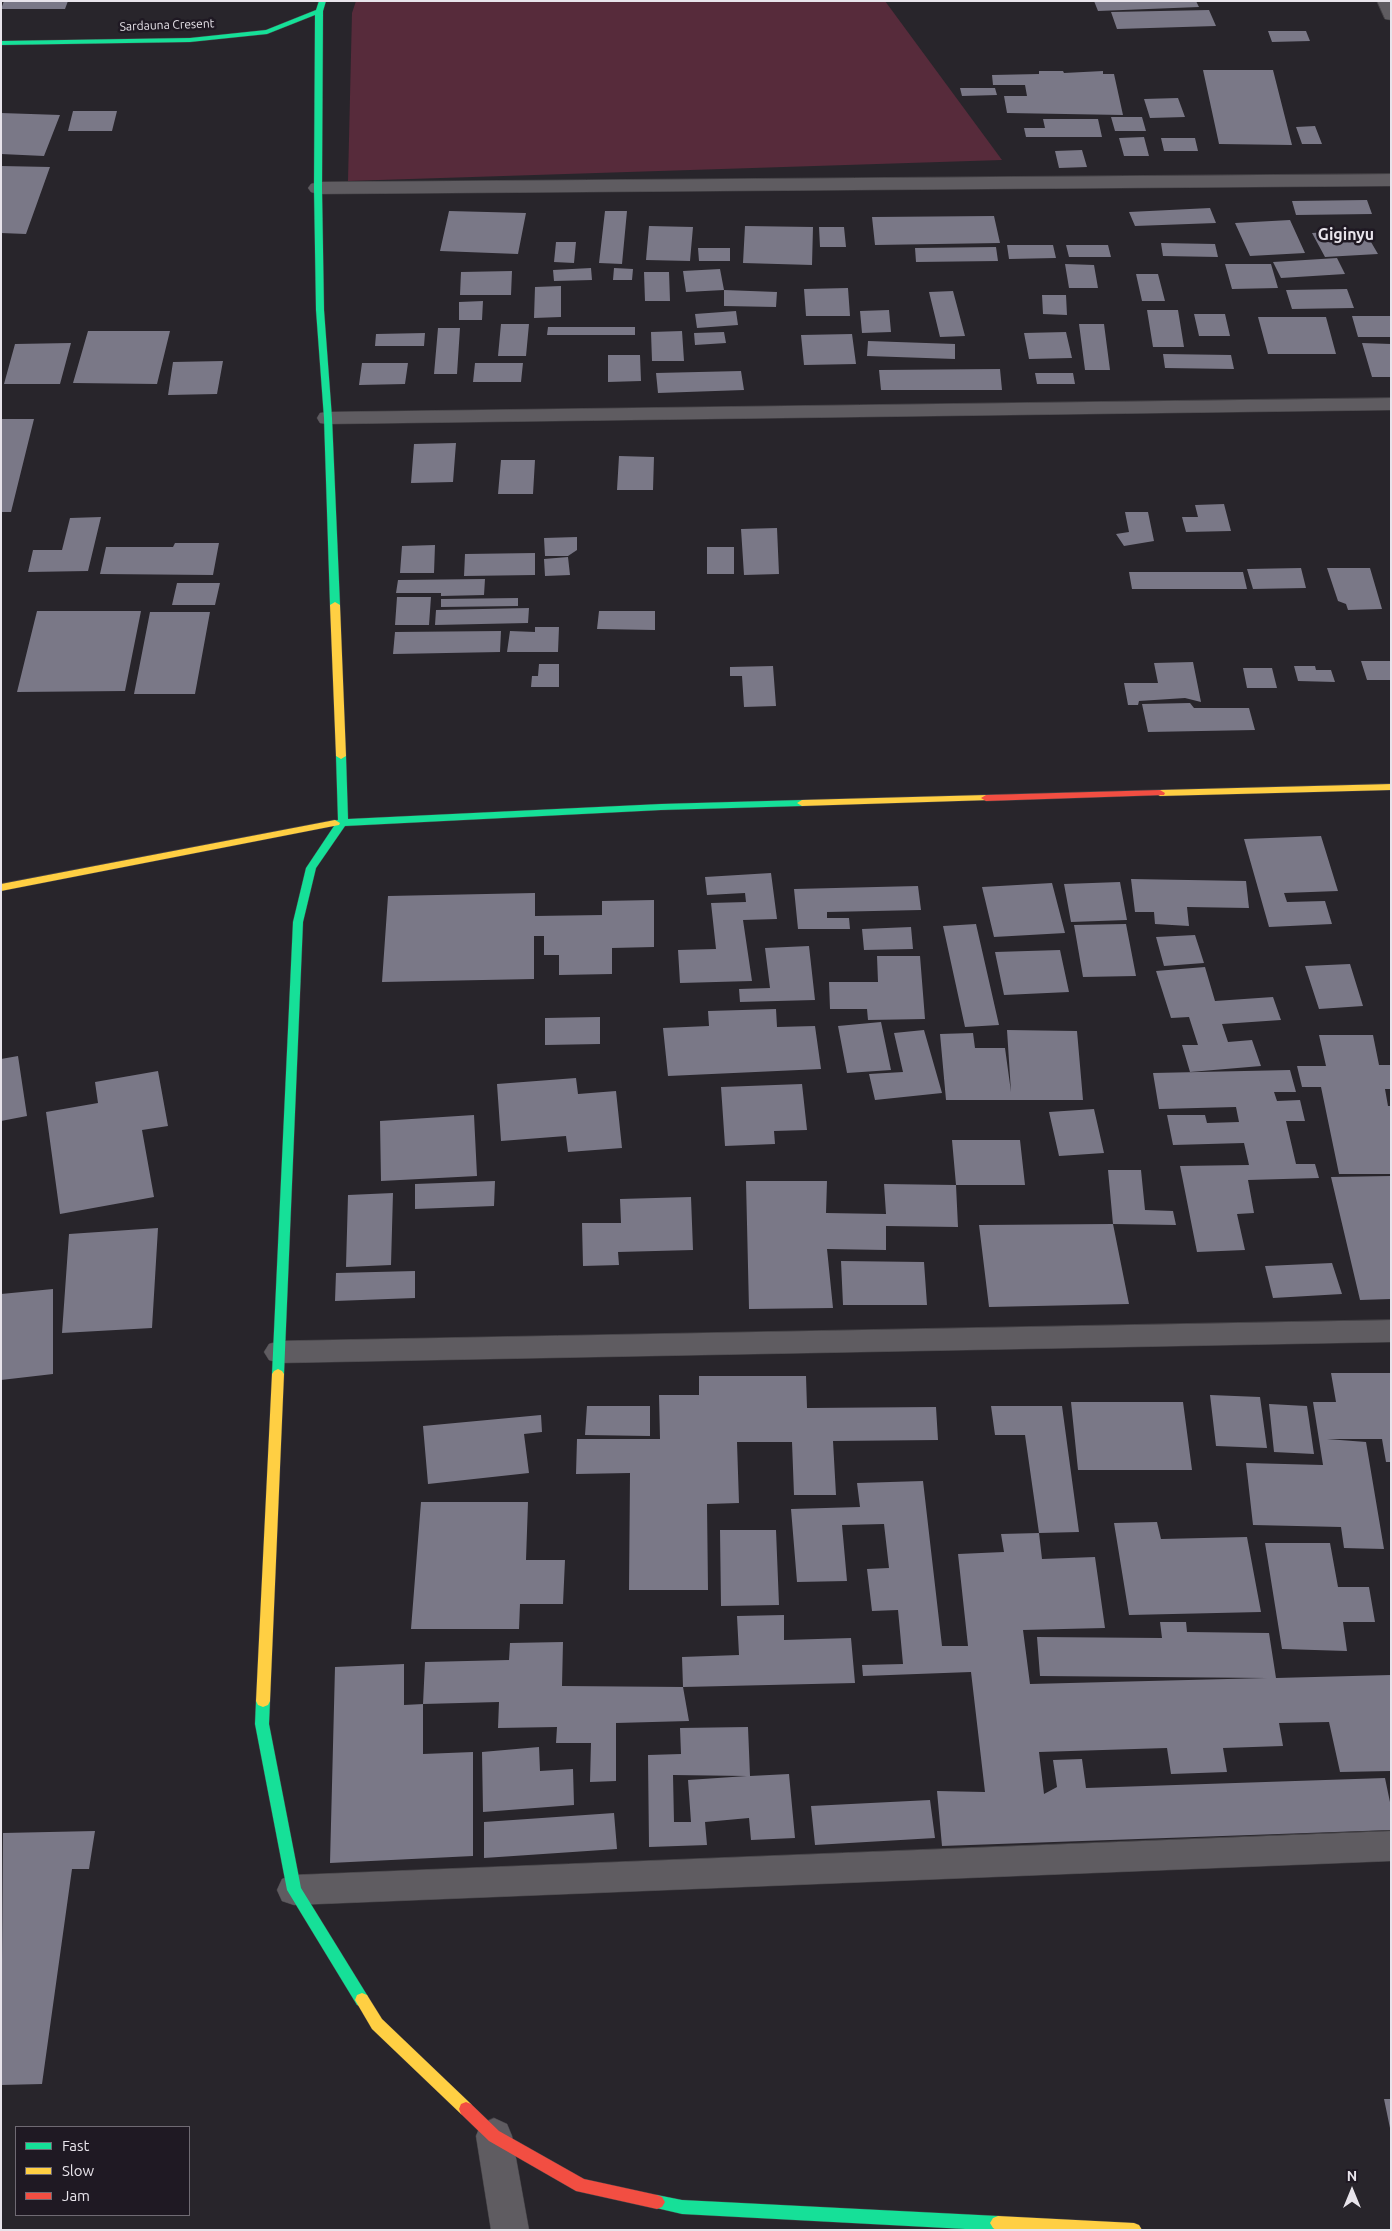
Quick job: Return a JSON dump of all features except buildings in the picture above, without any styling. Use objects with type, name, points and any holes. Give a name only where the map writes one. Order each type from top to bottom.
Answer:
[{"type":"street","points":[[1386,1],[1391,15]]},
{"type":"street","points":[[321,6],[318,188],[320,310],[328,418],[343,821],[311,868],[298,922],[262,1724],[294,1890],[377,2024],[494,2136],[581,2186],[682,2207],[1134,2230]]},
{"type":"street","name":"Sardauna Cresent","points":[[1,43],[190,40],[267,32],[321,6]]},
{"type":"street","points":[[318,188],[1391,180]]},
{"type":"street","points":[[328,418],[1391,404]]},
{"type":"street","points":[[1,888],[343,821],[661,807],[1391,787]]},
{"type":"street","points":[[279,1352],[1391,1331]]},
{"type":"street","points":[[294,1890],[1391,1846]]},
{"type":"street","points":[[494,2136],[510,2230]]},
{"type":"shaded area","points":[[356,1],[885,1],[1002,160],[348,181],[352,13]]},
{"type":"traffic: fast","points":[[1,43],[190,40],[267,32],[319,11],[323,1]]},
{"type":"traffic: fast","points":[[319,11],[318,188],[320,310],[328,418],[335,605]]},
{"type":"traffic: fast","points":[[278,1374],[298,922],[311,868],[343,821],[341,756]]},
{"type":"traffic: fast","points":[[335,823],[661,807],[802,803]]},
{"type":"traffic: fast","points":[[263,1701],[262,1724],[294,1890],[362,2000]]},
{"type":"traffic: fast","points":[[657,2202],[682,2207],[998,2223]]},
{"type":"traffic: slow","points":[[335,605],[341,756]]},
{"type":"traffic: slow","points":[[1160,793],[1391,787]]},
{"type":"traffic: slow","points":[[802,803],[986,798]]},
{"type":"traffic: slow","points":[[1,888],[335,823]]},
{"type":"traffic: slow","points":[[263,1701],[278,1374]]},
{"type":"traffic: slow","points":[[362,2000],[377,2024],[466,2109]]},
{"type":"traffic: slow","points":[[998,2223],[1134,2230]]},
{"type":"traffic: jam","points":[[986,798],[1160,793]]},
{"type":"traffic: jam","points":[[466,2109],[494,2136],[581,2186],[657,2202]]},
{"type":"district","name":"Giginyu","points":[[1346,235]]}]
